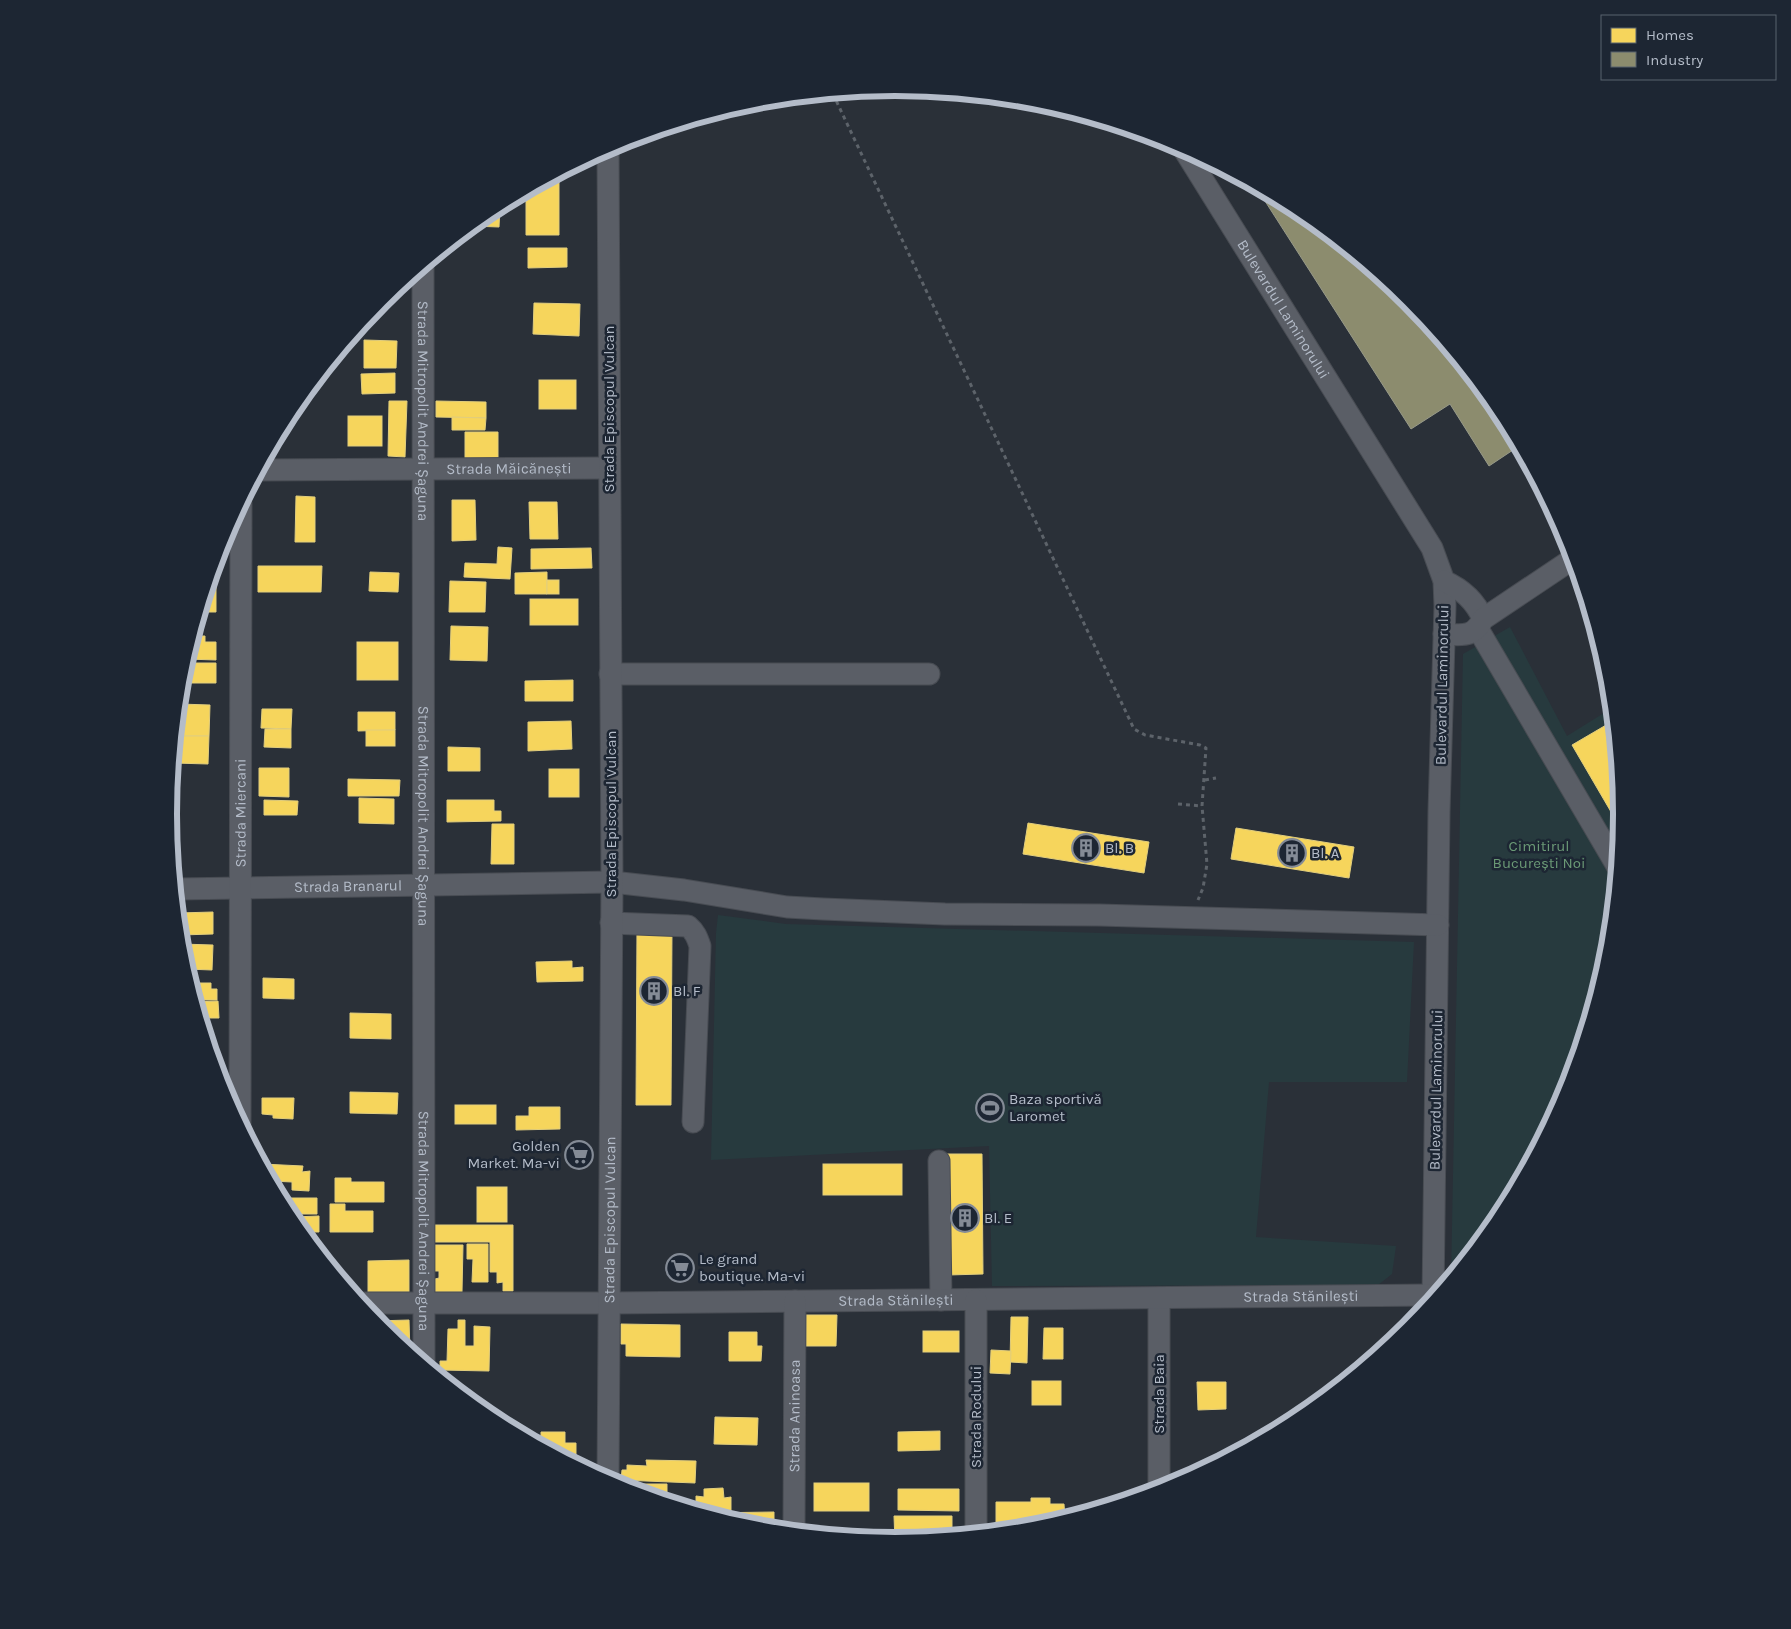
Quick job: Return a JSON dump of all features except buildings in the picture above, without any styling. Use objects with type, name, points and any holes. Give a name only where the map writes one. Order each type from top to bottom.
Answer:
[{"type":"street","name":"Strada Episcopul Vulcan","points":[[608,157],[612,882],[608,1472]]},
{"type":"street","name":"Bulevardul Laminorului","points":[[1191,160],[1432,548],[1444,581],[1433,1291]]},
{"type":"street","name":"Strada Mitropolit Andrei Șaguna","points":[[423,273],[424,1357]]},
{"type":"street","name":"Strada Măicănești","points":[[265,470],[610,468]]},
{"type":"street","name":"Strada Miercani","points":[[240,1107],[241,520]]},
{"type":"street","points":[[1444,634],[1469,635],[1481,624],[1568,562]]},
{"type":"street","points":[[1444,581],[1458,587],[1478,608],[1481,624],[1612,856]]},
{"type":"street","points":[[610,674],[929,674]]},
{"type":"street","name":"Strada Branarul","points":[[181,889],[612,882],[684,890],[787,907],[936,914],[1099,915],[1438,925]]},
{"type":"street","points":[[611,923],[688,926],[694,930],[698,937],[700,946],[693,1122]]},
{"type":"street","points":[[939,1160],[941,1300]]},
{"type":"street","name":"Strada Stănilești","points":[[370,1303],[1427,1297]]},
{"type":"street","name":"Strada Baia","points":[[1159,1298],[1159,1482]]},
{"type":"street","name":"Strada Rodului","points":[[976,1300],[976,1528]]},
{"type":"street","name":"Strada Aninoasa","points":[[794,1301],[794,1526]]},
{"type":"path","points":[[835,99],[1134,729],[1145,735],[1200,745],[1206,748],[1202,806],[1207,864],[1203,888],[1192,918]]},
{"type":"path","points":[[1204,780],[1216,778]]},
{"type":"path","points":[[1178,804],[1202,806]]},
{"type":"green space","name":"Cimitirul București Noi","points":[[1510,627],[1567,736],[1606,711],[1614,814],[1608,908],[1600,955],[1576,1045],[1540,1132],[1518,1174],[1493,1214],[1451,1269],[1463,654]]},
{"type":"green space","name":"Baza sportivă Laromet","points":[[718,915],[786,924],[1414,942],[1407,1082],[1269,1082],[1256,1237],[1396,1246],[1392,1274],[1378,1285],[992,1286],[989,1146],[711,1160]]},
{"type":"place","name":"Bl. B","points":[[1086,848]]},
{"type":"place","name":"Bl. A","points":[[1292,853]]},
{"type":"place","name":"Bl. F","points":[[654,991]]},
{"type":"place","name":"Baza sportivă Laromet","points":[[990,1108]]},
{"type":"place","name":"Golden Market. Ma-vi","points":[[579,1155]]},
{"type":"place","name":"Bl. E","points":[[965,1218]]},
{"type":"place","name":"Le grand boutique. Ma-vi","points":[[680,1268]]}]
